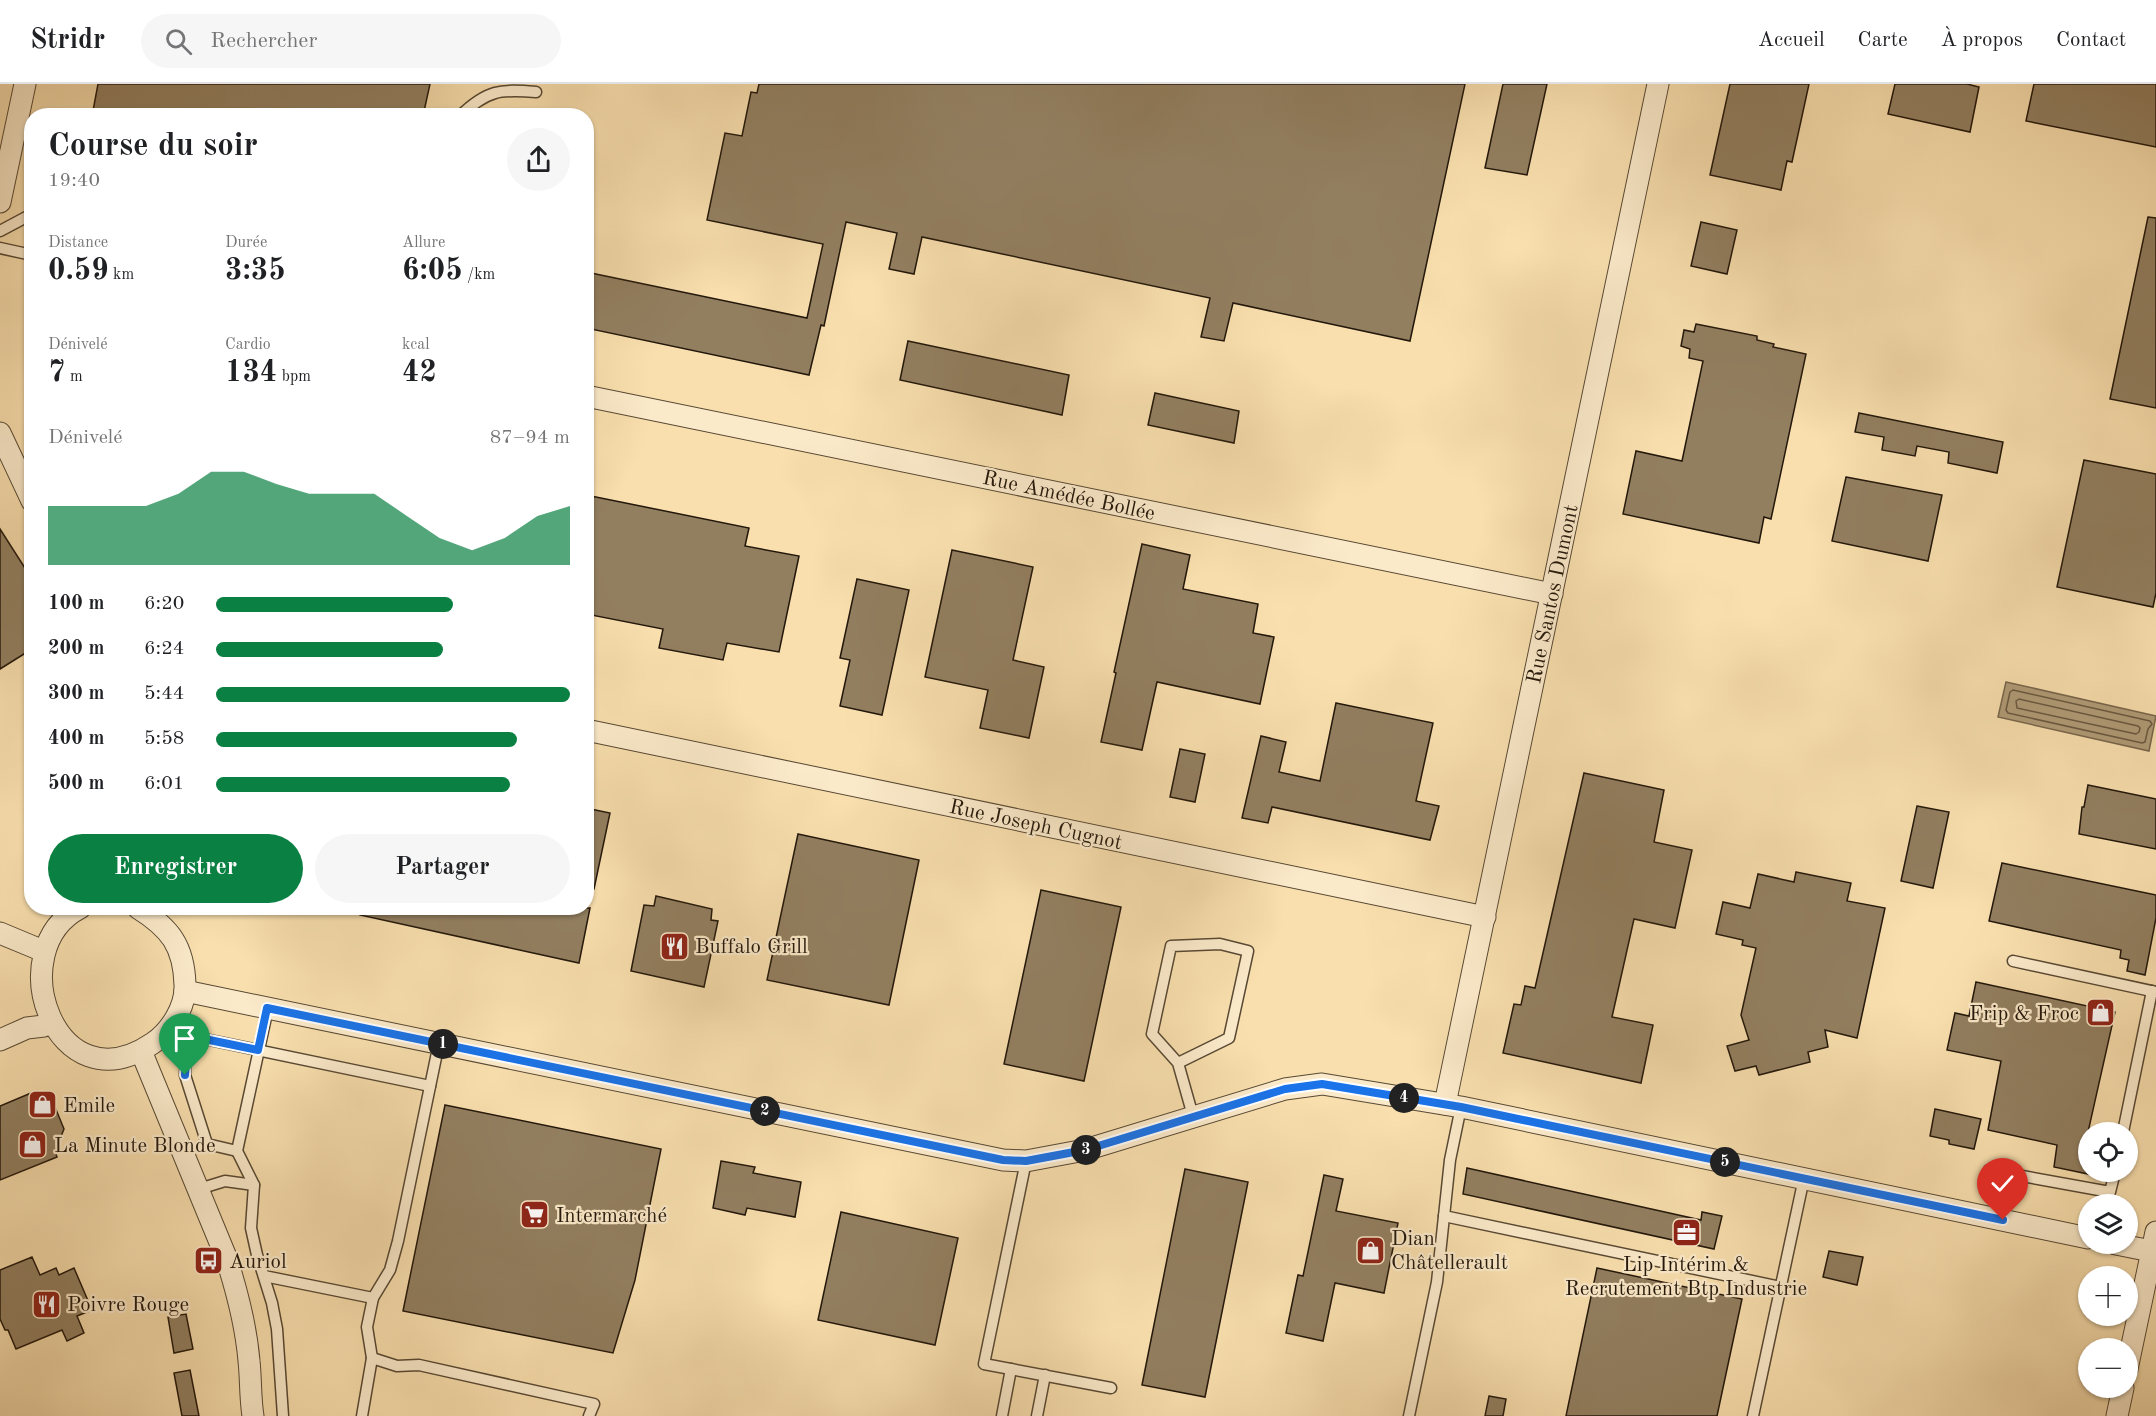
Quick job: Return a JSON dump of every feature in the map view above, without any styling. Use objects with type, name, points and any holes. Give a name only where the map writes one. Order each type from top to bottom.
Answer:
[{"type":"street","points":[[0,202],[25,84]]},
{"type":"street","name":"Rue Santos Dumont","points":[[1453,1106],[1485,917],[1658,84]]},
{"type":"street","name":"Rue Amédée Bollée","points":[[594,398],[1552,594]]},
{"type":"street","points":[[0,433],[24,484]]},
{"type":"street","name":"Rue Joseph Cugnot","points":[[594,732],[1485,917]]},
{"type":"street","points":[[64,915],[49,928],[36,948],[30,974],[32,1001],[44,1026],[59,1041],[77,1053],[99,1058],[120,1058],[141,1051],[162,1037],[177,1016],[185,991],[185,965],[176,941],[160,921],[150,915]]},
{"type":"street","points":[[0,933],[36,948]]},
{"type":"street","points":[[185,991],[992,1157],[1026,1161],[1085,1150],[1285,1089],[1322,1084],[1453,1106],[2078,1236]]},
{"type":"street","points":[[0,1040],[27,1028],[44,1026]]},
{"type":"street","points":[[141,1051],[226,1257],[244,1325],[249,1362],[250,1410]]},
{"type":"street","points":[[2134,1338],[2155,1245],[2138,1245]]},
{"type":"street","points":[[2117,1416],[2121,1398]]},
{"type":"lane","points":[[469,108],[480,98],[505,90],[536,92]]},
{"type":"lane","points":[[0,231],[24,218]]},
{"type":"lane","points":[[0,248],[24,253]]},
{"type":"lane","points":[[1178,1064],[1229,1038],[1248,951],[1220,944],[1171,946],[1152,1034],[1178,1064],[1193,1116]]},
{"type":"lane","points":[[2013,961],[2154,992],[2125,1122]]},
{"type":"lane","points":[[267,1008],[237,1151],[254,1185],[251,1228],[277,1329],[283,1416]]},
{"type":"lane","points":[[237,1151],[207,1144],[185,1075],[186,1056],[195,1037],[430,1086]]},
{"type":"lane","points":[[362,1416],[372,1358],[367,1327],[373,1298],[390,1270],[393,1260],[439,1043]]},
{"type":"lane","points":[[1409,1416],[1437,1282],[1450,1160],[1453,1106]]},
{"type":"lane","points":[[1026,1161],[984,1364],[1111,1388]]},
{"type":"lane","points":[[1989,1170],[2110,1192],[2112,1182]]},
{"type":"lane","points":[[1753,1416],[1804,1178]]},
{"type":"lane","points":[[199,1189],[225,1181],[254,1185]]},
{"type":"lane","points":[[1444,1216],[1781,1287]]},
{"type":"lane","points":[[264,1276],[373,1298]]},
{"type":"lane","points":[[372,1358],[397,1366],[419,1365],[594,1404],[589,1416]]},
{"type":"lane","points":[[1002,1416],[1011,1369]]},
{"type":"lane","points":[[1037,1416],[1045,1375]]},
{"type":"water","points":[[2006,682],[2156,716],[2149,751],[1998,717]]},
{"type":"building","points":[[98,84],[430,84],[425,108],[94,108]]},
{"type":"building","points":[[759,84],[1465,84],[1410,341],[1233,303],[1224,341],[1201,337],[1210,298],[922,237],[914,274],[889,269],[897,233],[846,222],[824,326],[821,325],[809,375],[594,330],[594,274],[807,318],[823,244],[707,220],[725,133],[742,136],[751,92],[757,93]]},
{"type":"building","points":[[1503,84],[1547,84],[1527,175],[1485,168]]},
{"type":"building","points":[[1730,84],[1809,84],[1792,162],[1787,161],[1781,190],[1710,175]]},
{"type":"building","points":[[1895,84],[1967,84],[1979,87],[1970,132],[1888,114]]},
{"type":"building","points":[[2034,84],[2156,84],[2156,147],[2026,121]]},
{"type":"building","points":[[2148,217],[2156,218],[2156,408],[2110,399]]},
{"type":"building","points":[[1701,222],[1737,230],[1727,274],[1691,266]]},
{"type":"building","points":[[1696,324],[1757,336],[1757,340],[1774,344],[1773,347],[1806,354],[1771,519],[1764,517],[1759,543],[1623,514],[1636,451],[1682,461],[1703,361],[1689,358],[1690,349],[1681,346],[1684,330],[1694,332]]},
{"type":"building","points":[[908,341],[1069,375],[1062,415],[900,380]]},
{"type":"building","points":[[1155,393],[1239,411],[1234,443],[1148,425]]},
{"type":"building","points":[[1859,413],[2003,442],[1997,473],[1948,463],[1949,452],[1917,446],[1915,456],[1882,450],[1884,437],[1855,432]]},
{"type":"building","points":[[2084,460],[2156,474],[2156,593],[2153,607],[2057,587]]},
{"type":"building","points":[[1846,477],[1942,495],[1928,561],[1832,541]]},
{"type":"building","points":[[594,497],[749,528],[745,546],[799,556],[779,652],[727,643],[723,660],[659,648],[663,629],[594,616]]},
{"type":"building","points":[[0,529],[24,566],[24,654],[0,669]]},
{"type":"building","points":[[1142,544],[1190,555],[1183,589],[1258,604],[1253,633],[1274,637],[1260,704],[1157,682],[1142,750],[1101,742]]},
{"type":"building","points":[[952,550],[1033,567],[1013,660],[1044,667],[1029,738],[980,728],[988,690],[925,677]]},
{"type":"building","points":[[857,579],[909,590],[882,715],[840,706],[850,660],[840,658]]},
{"type":"building","points":[[1336,703],[1433,723],[1416,801],[1439,806],[1430,840],[1272,807],[1268,823],[1242,818],[1261,736],[1286,742],[1279,772],[1320,781]]},
{"type":"building","points":[[1180,749],[1205,754],[1195,802],[1170,797]]},
{"type":"building","points":[[1584,773],[1664,790],[1654,842],[1692,850],[1675,928],[1634,919],[1612,1017],[1653,1025],[1641,1083],[1503,1053],[1514,1004],[1521,1005],[1525,986],[1535,988]]},
{"type":"building","points":[[2088,785],[2156,799],[2156,849],[2079,834],[2082,807],[2084,807]]},
{"type":"building","points":[[1917,806],[1949,812],[1933,888],[1901,881]]},
{"type":"building","points":[[594,810],[610,813],[594,889]]},
{"type":"building","points":[[798,834],[919,860],[889,1005],[767,980]]},
{"type":"building","points":[[2002,863],[2156,895],[2156,918],[2145,975],[2127,971],[2129,960],[2120,958],[2121,950],[1989,921]]},
{"type":"building","points":[[1796,872],[1851,883],[1847,901],[1885,908],[1857,1038],[1825,1030],[1828,1047],[1808,1052],[1810,1062],[1759,1075],[1756,1066],[1735,1071],[1727,1046],[1749,1040],[1741,1015],[1756,948],[1742,945],[1743,940],[1716,934],[1723,902],[1750,908],[1758,874],[1794,882]]},
{"type":"building","points":[[1041,890],[1121,907],[1084,1081],[1004,1064]]},
{"type":"building","name":"Buffalo Grill","points":[[656,896],[712,909],[711,920],[718,921],[704,987],[631,971],[644,905],[654,906]]},
{"type":"building","points":[[360,915],[589,915],[579,963]]},
{"type":"building","points":[[1976,982],[2115,1012],[2090,1122],[2078,1122],[2078,1172],[2054,1167],[2057,1145],[1988,1130],[2001,1061],[1947,1050],[1955,1013],[1969,1016]]},
{"type":"building","points":[[31,1093],[34,1100],[55,1107],[64,1129],[55,1151],[57,1157],[0,1180],[0,1106]]},
{"type":"building","name":"Intermarché","points":[[445,1105],[661,1149],[635,1280],[613,1353],[403,1311]]},
{"type":"building","points":[[1935,1109],[1981,1119],[1974,1149],[1949,1144],[1949,1140],[1930,1136]]},
{"type":"building","points":[[721,1161],[755,1167],[753,1173],[801,1182],[795,1217],[747,1208],[745,1215],[713,1208]]},
{"type":"building","points":[[1467,1168],[1701,1220],[1702,1212],[1722,1216],[1714,1249],[1463,1194]]},
{"type":"building","points":[[1185,1169],[1248,1182],[1205,1397],[1142,1385]]},
{"type":"building","points":[[1324,1175],[1343,1179],[1336,1211],[1398,1223],[1384,1293],[1335,1283],[1323,1341],[1286,1333],[1298,1275],[1303,1276]]},
{"type":"building","points":[[841,1212],[958,1238],[935,1345],[818,1320]]},
{"type":"building","points":[[1829,1251],[1863,1257],[1857,1285],[1823,1277]]},
{"type":"building","name":"Poivre Rouge","points":[[32,1257],[40,1275],[56,1268],[59,1275],[74,1268],[92,1310],[77,1316],[84,1333],[67,1341],[62,1330],[16,1349],[8,1330],[5,1330],[0,1319],[0,1270]]},
{"type":"building","points":[[1597,1268],[1742,1299],[1717,1416],[1566,1416]]},
{"type":"building","points":[[186,1314],[193,1349],[174,1353],[168,1317]]},
{"type":"building","points":[[190,1370],[199,1416],[182,1416],[174,1373]]},
{"type":"building","points":[[1489,1396],[1506,1399],[1503,1416],[1485,1416]]},
{"type":"place","name":"Buffalo Grill","points":[[674,946]]},
{"type":"place","name":"Frip & Froc","points":[[2100,1013]]},
{"type":"place","name":"Emile","points":[[42,1105]]},
{"type":"place","name":"La Minute Blonde","points":[[33,1145]]},
{"type":"place","name":"Intermarché","points":[[535,1215]]},
{"type":"place","name":"Lip Intérim & Recrutement Btp Industrie","points":[[1686,1233]]},
{"type":"place","name":"Dian Châtellerault","points":[[1370,1250]]},
{"type":"place","name":"Auriol","points":[[208,1261]]},
{"type":"place","name":"Poivre Rouge","points":[[46,1304]]},
{"type":"route","points":[[185,1075],[186,1056],[195,1037],[258,1050],[267,1008],[1003,1160],[1026,1161],[1085,1150],[1285,1089],[1322,1084],[1461,1107],[2003,1220]]}]
